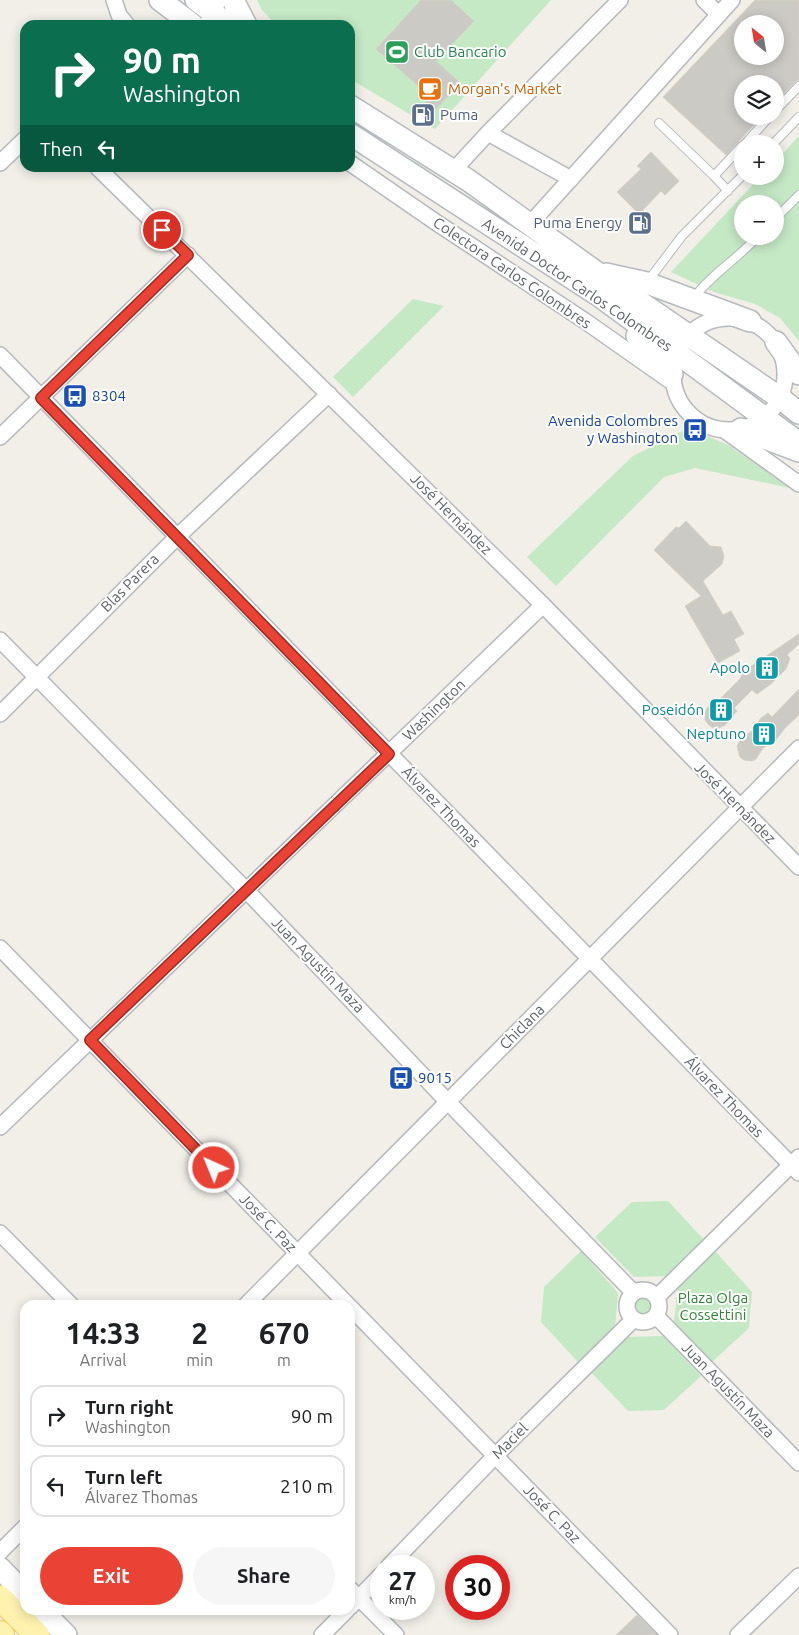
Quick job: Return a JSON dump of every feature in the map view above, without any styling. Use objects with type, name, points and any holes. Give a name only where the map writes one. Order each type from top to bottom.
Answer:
[{"type":"main road","points":[[160,0],[186,20]]},
{"type":"main road","points":[[196,0],[216,16]]},
{"type":"main road","points":[[233,0],[243,20]]},
{"type":"main road","name":"Avenida Doctor Carlos Colombres","points":[[355,109],[453,171],[596,272],[765,417],[799,443]]},
{"type":"main road","name":"Avenida Doctor Carlos Colombres","points":[[355,137],[601,298],[780,398],[799,413]]},
{"type":"main road","points":[[596,272],[647,283],[750,321]]},
{"type":"main road","points":[[601,298],[673,378]]},
{"type":"main road","points":[[776,342],[799,374]]},
{"type":"main road","points":[[732,429],[799,451]]},
{"type":"main road","points":[[0,1568],[20,1589]]},
{"type":"main road","points":[[0,1598],[37,1635]]},
{"type":"main road","points":[[46,1615],[66,1635]]},
{"type":"street","points":[[103,0],[123,20]]},
{"type":"street","points":[[114,0],[123,20]]},
{"type":"street","points":[[453,171],[488,133],[620,0]]},
{"type":"street","points":[[704,0],[718,15]]},
{"type":"street","points":[[530,224],[732,0]]},
{"type":"street","points":[[488,133],[571,179]]},
{"type":"street","points":[[0,163],[20,144]]},
{"type":"street","name":"Colectora Carlos Colombres","points":[[355,166],[437,223],[673,378]]},
{"type":"street","name":"José Hernández","points":[[102,172],[543,605],[799,867]]},
{"type":"street","points":[[0,437],[188,255]]},
{"type":"street","points":[[728,317],[750,321],[765,330],[776,342],[784,360],[785,380],[780,398],[765,417],[754,424],[732,429],[701,423],[688,413],[678,399],[673,378],[682,344],[706,322],[728,317]]},
{"type":"street","name":"Álvarez Thomas","points":[[0,356],[590,960],[796,1165]]},
{"type":"street","name":"Blas Parera","points":[[0,714],[177,537],[329,394]]},
{"type":"street","points":[[732,429],[799,484]]},
{"type":"street","name":"Washington","points":[[0,1127],[543,605]]},
{"type":"street","name":"Juan Agustín Maza","points":[[0,640],[246,890],[447,1101],[634,1293]]},
{"type":"street","name":"Chiclana","points":[[251,1300],[799,748]]},
{"type":"street","name":"José C. Paz","points":[[0,948],[343,1300]]},
{"type":"street","points":[[657,1297],[796,1165]]},
{"type":"street","points":[[0,1233],[66,1300]]},
{"type":"street","points":[[643,1290],[653,1293],[657,1297],[659,1309],[656,1316],[646,1322],[634,1320],[627,1309],[630,1297],[634,1293],[643,1290]]},
{"type":"street","name":"José C. Paz","points":[[355,1312],[670,1635]]},
{"type":"street","name":"Juan Agustín Maza","points":[[656,1316],[799,1463]]},
{"type":"street","name":"Maciel","points":[[400,1555],[496,1455],[634,1320]]},
{"type":"street","points":[[0,1552],[20,1532]]},
{"type":"street","points":[[738,1635],[799,1576]]},
{"type":"street","points":[[355,1596],[370,1583]]},
{"type":"street","points":[[355,1600],[396,1635]]},
{"type":"street","points":[[322,1635],[342,1615]]},
{"type":"lane","points":[[784,102],[799,86]]},
{"type":"lane","points":[[782,135],[799,117]]},
{"type":"lane","points":[[659,123],[728,191]]},
{"type":"lane","points":[[753,135],[762,125]]},
{"type":"lane","points":[[714,176],[734,155]]},
{"type":"lane","points":[[647,283],[682,236],[734,185]]},
{"type":"lane","points":[[784,209],[799,195]]},
{"type":"lane","points":[[693,300],[700,289],[750,245]]},
{"type":"green space","name":"Club Bancario","points":[[257,0],[551,0],[435,129],[355,82],[355,20],[271,20],[262,10]]},
{"type":"green space","points":[[799,136],[799,341],[780,318],[755,304],[714,292],[671,272],[734,205],[734,245],[784,245],[784,195],[743,195],[753,185],[784,185],[784,152]]},
{"type":"green space","points":[[413,299],[444,306],[353,397],[333,377]]},
{"type":"green space","points":[[688,428],[728,445],[790,488],[695,468],[664,477],[556,586],[527,557],[633,456]]},
{"type":"green space","name":"Plaza Olga Cossettini","points":[[668,1201],[706,1242],[670,1276],[634,1277],[595,1237],[632,1202]]},
{"type":"green space","points":[[581,1251],[618,1293],[615,1328],[578,1362],[541,1322],[544,1287]]},
{"type":"green space","name":"Plaza Olga Cossettini","points":[[715,1251],[752,1292],[749,1328],[712,1362],[674,1322],[678,1286]]},
{"type":"green space","name":"Plaza Olga Cossettini","points":[[643,1297],[650,1300],[653,1307],[650,1314],[643,1317],[636,1314],[633,1307],[636,1300]]},
{"type":"green space","name":"Plaza Olga Cossettini","points":[[663,1336],[701,1376],[664,1410],[628,1411],[590,1371],[627,1337]]},
{"type":"building","points":[[421,0],[451,0],[474,21],[436,61],[460,83],[435,110],[426,124],[416,117],[430,96],[376,49]]},
{"type":"building","points":[[755,0],[799,0],[799,80],[784,94],[784,75],[734,75],[734,125],[754,125],[744,135],[734,135],[734,146],[726,155],[663,97],[734,22],[734,65],[784,65],[784,15],[741,15]]},
{"type":"building","points":[[651,152],[679,181],[665,195],[661,191],[639,214],[617,192],[641,169],[637,166]]},
{"type":"building","points":[[686,521],[710,546],[721,547],[724,556],[722,564],[703,581],[723,615],[731,611],[744,634],[734,639],[740,651],[718,663],[685,606],[701,596],[654,550],[676,527],[679,528]]},
{"type":"building","name":"Apolo","points":[[799,634],[799,644],[787,655],[790,658],[786,669],[771,684],[757,694],[752,690],[734,708],[737,711],[725,725],[713,728],[709,725],[705,720],[707,708],[717,702],[739,680],[748,665],[750,667]]},
{"type":"building","name":"Neptuno","points":[[799,689],[799,715],[775,741],[763,748],[756,759],[752,761],[744,760],[740,757],[737,746],[741,739],[752,731],[761,718],[768,713],[772,717]]},
{"type":"building","points":[[637,1615],[657,1635],[616,1635]]},
{"type":"place","name":"Club Bancario","points":[[397,52]]},
{"type":"place","name":"Morgan's Market","points":[[430,89]]},
{"type":"place","name":"Puma","points":[[423,115]]},
{"type":"place","name":"Puma Energy","points":[[640,223]]},
{"type":"place","name":"8304","points":[[75,396]]},
{"type":"place","name":"Avenida Colombres y Washington","points":[[695,430]]},
{"type":"place","name":"Apolo","points":[[767,668]]},
{"type":"place","name":"Poseidón","points":[[721,710]]},
{"type":"place","name":"Neptuno","points":[[764,734]]},
{"type":"place","name":"9015","points":[[401,1078]]},
{"type":"route","points":[[162,230],[188,255],[41,398],[389,754],[90,1040],[214,1168]]}]
